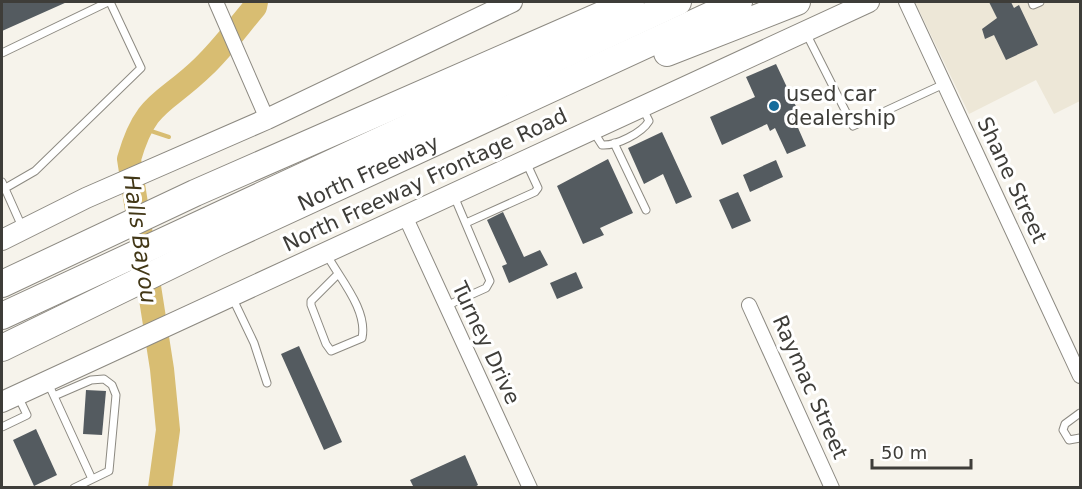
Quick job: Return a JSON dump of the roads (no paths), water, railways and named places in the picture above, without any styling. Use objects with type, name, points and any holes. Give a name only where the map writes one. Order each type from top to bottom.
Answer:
[{"type":"highway","name":"North Freeway","points":[[2,348],[111,295],[213,231],[678,2]]},
{"type":"highway","name":"North Freeway","points":[[2,316],[109,266],[213,231],[610,62],[739,2]]},
{"type":"highway","points":[[610,62],[665,53],[797,2]]},
{"type":"highway","points":[[2,284],[195,192],[626,3]]},
{"type":"main road","points":[[2,240],[86,198],[267,119],[512,2]]},
{"type":"main road","name":"North Freeway Frontage Road","points":[[9,398],[50,388],[121,346],[869,2]]},
{"type":"main road","points":[[2,254],[19,245],[86,198]]},
{"type":"street","points":[[216,2],[250,75],[267,119]]},
{"type":"street","name":"Shane Street","points":[[906,2],[1080,376]]},
{"type":"street","name":"Turney Drive","points":[[405,216],[530,488]]},
{"type":"street","name":"Raymac Street","points":[[749,305],[832,488]]},
{"type":"lane","points":[[2,53],[109,2],[141,68],[35,171],[2,187],[23,230]]},
{"type":"lane","points":[[1032,2],[1033,5],[1040,2]]},
{"type":"lane","points":[[804,31],[853,126],[944,84]]},
{"type":"lane","points":[[592,130],[602,145],[614,144],[645,128],[649,121],[642,106]]},
{"type":"lane","points":[[621,116],[630,136]]},
{"type":"lane","points":[[614,144],[646,210]]},
{"type":"lane","points":[[466,223],[535,192],[538,188],[525,160]]},
{"type":"lane","points":[[446,306],[486,288],[490,281],[453,193]]},
{"type":"lane","points":[[326,252],[361,313],[364,326],[362,338],[331,351],[326,344],[311,300],[338,275]]},
{"type":"lane","points":[[231,296],[254,343],[267,383]]},
{"type":"lane","points":[[74,488],[109,471],[117,395],[112,385],[104,379],[50,388],[92,479]]},
{"type":"lane","points":[[2,427],[27,415],[9,398]]},
{"type":"lane","points":[[1080,412],[1065,424],[1063,430],[1069,440],[1080,438]]},
{"type":"waterway","name":"Halls Bayou","points":[[160,488],[168,430],[162,369],[129,159],[135,140],[150,114],[210,60],[255,7],[256,2]]},
{"type":"waterway","points":[[139,127],[169,137]]},
{"type":"place","name":"used car dealership","points":[[774,106]]}]
